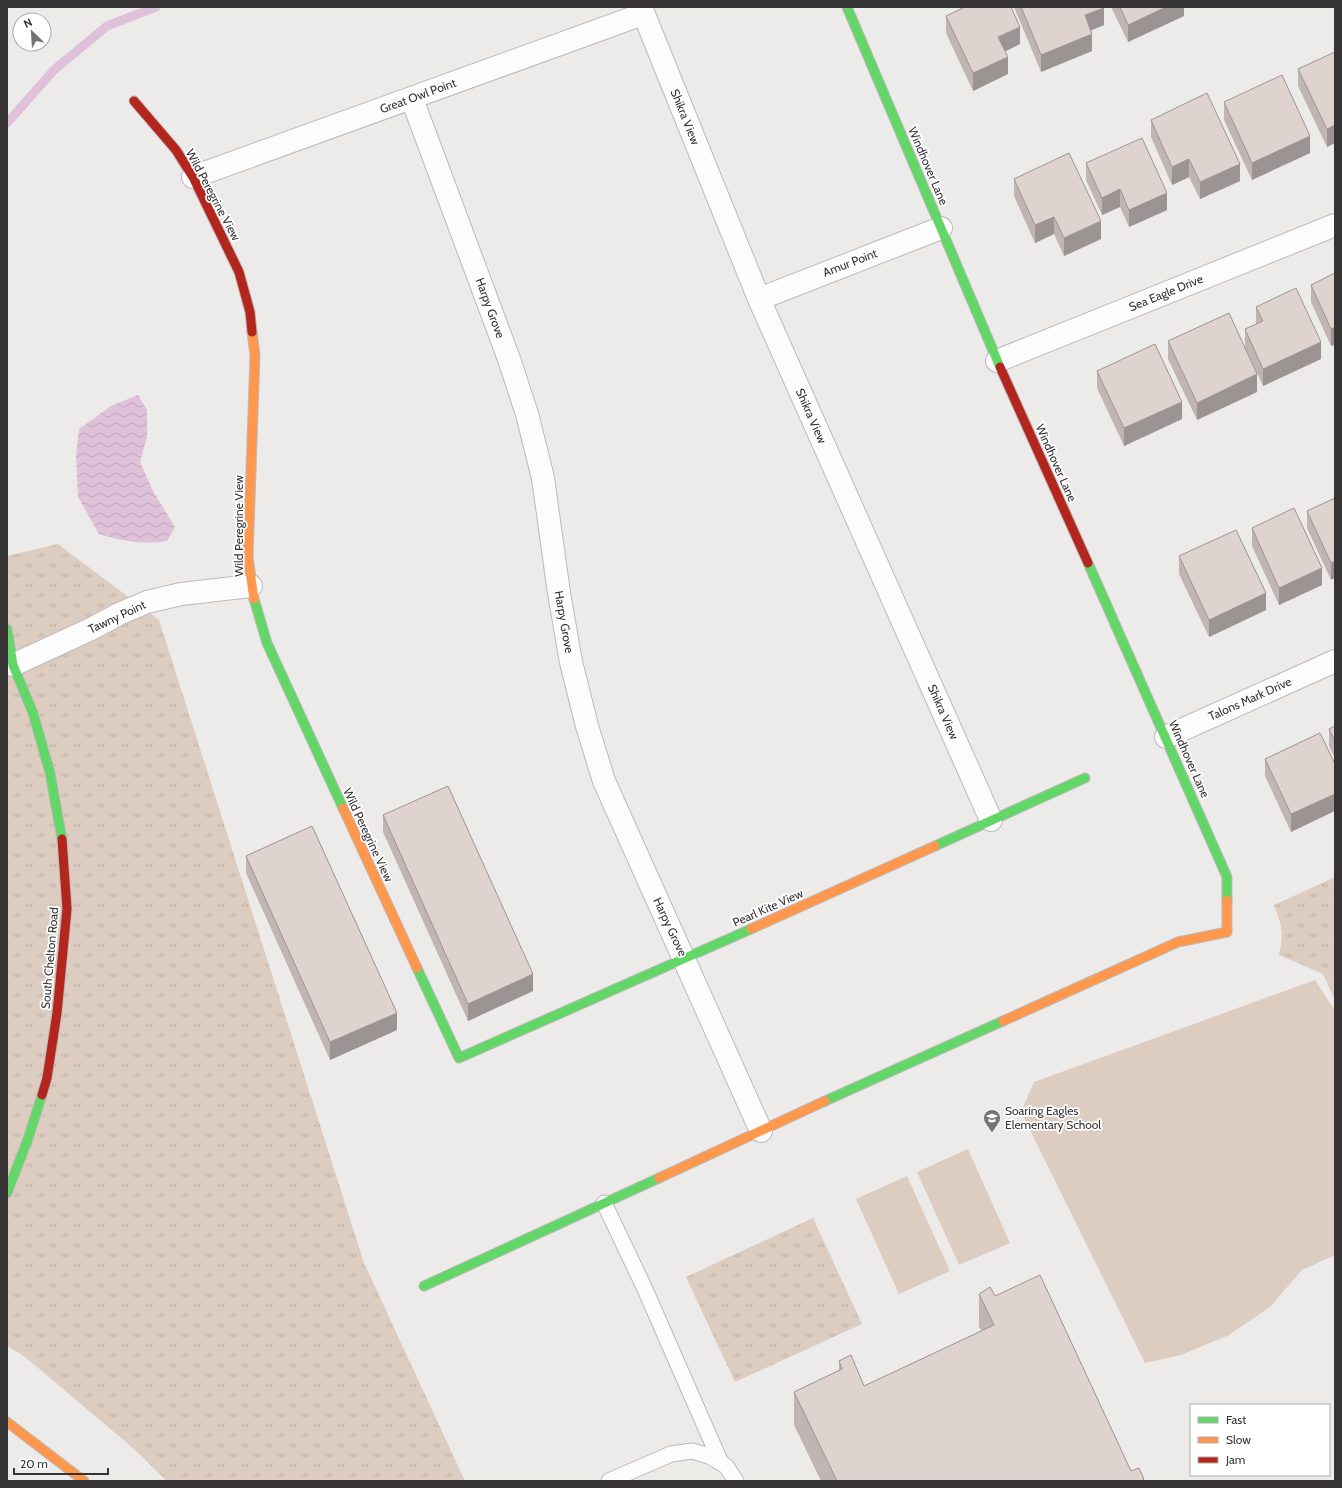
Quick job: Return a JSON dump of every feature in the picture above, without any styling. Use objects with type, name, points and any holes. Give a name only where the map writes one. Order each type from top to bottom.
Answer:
[{"type":"street","name":"Windhover Lane","points":[[761,1130],[1178,942],[1227,932],[1227,877],[1166,737],[997,361],[847,7]]},
{"type":"street","name":"Great Owl Point","points":[[193,177],[412,99],[642,10]]},
{"type":"street","name":"Shikra View","points":[[642,10],[759,299],[991,820]]},
{"type":"street","name":"Harpy Grove","points":[[412,99],[506,352],[527,414],[543,478],[559,598],[571,662],[587,726],[604,781],[685,958],[761,1130]]},
{"type":"street","name":"Wild Peregrine View","points":[[134,101],[176,150],[193,177],[239,272],[250,312],[255,355],[248,553],[251,586],[256,610],[267,643],[459,1058]]},
{"type":"street","name":"Sea Eagle Drive","points":[[997,361],[1335,225]]},
{"type":"street","name":"Amur Point","points":[[759,299],[941,228]]},
{"type":"street","name":"Tawny Point","points":[[13,665],[147,602],[181,594],[251,586]]},
{"type":"street","name":"South Chelton Road","points":[[7,629],[13,665],[33,713],[50,773],[61,830],[67,909],[57,1013],[47,1078],[28,1139],[7,1193]]},
{"type":"street","name":"Talons Mark Drive","points":[[1166,737],[1335,661]]},
{"type":"street","name":"Pearl Kite View","points":[[459,1058],[1085,778]]},
{"type":"street","points":[[424,1286],[761,1130]]},
{"type":"street","points":[[7,1422],[84,1481]]},
{"type":"lane","points":[[604,1203],[644,1287],[721,1463]]},
{"type":"lane","points":[[609,1481],[671,1454],[692,1451],[709,1456],[726,1466],[736,1481]]},
{"type":"green space","points":[[58,544],[159,620],[364,1263],[465,1481],[167,1481],[134,1449],[24,1356],[7,1346],[7,556]]},
{"type":"green space","points":[[1335,877],[1335,1000],[1323,974],[1279,955],[1282,935],[1279,918],[1274,905]]},
{"type":"green space","points":[[1315,980],[1335,1011],[1335,1255],[1302,1270],[1270,1307],[1227,1336],[1181,1355],[1145,1363],[1021,1112],[1034,1082]]},
{"type":"green space","points":[[968,1149],[1010,1243],[959,1265],[917,1172]]},
{"type":"green space","points":[[907,1176],[950,1271],[899,1294],[856,1199]]},
{"type":"green space","points":[[813,1218],[862,1324],[735,1382],[686,1277]]},
{"type":"water","points":[[138,395],[147,410],[147,437],[140,462],[153,491],[175,527],[167,541],[149,543],[133,542],[99,534],[78,497],[76,455],[79,429],[111,406]]},
{"type":"building","points":[[965,7],[1011,7],[1020,27],[998,37],[1008,57],[973,73],[946,16]]},
{"type":"building","points":[[1021,7],[1104,8],[1085,15],[1092,34],[1041,55]]},
{"type":"building","points":[[1120,7],[1166,7],[1128,25]]},
{"type":"building","points":[[1335,52],[1335,125],[1327,129],[1298,69]]},
{"type":"building","points":[[1282,75],[1310,136],[1252,163],[1224,102]]},
{"type":"building","points":[[1207,93],[1240,164],[1200,182],[1189,159],[1172,167],[1151,120]]},
{"type":"building","points":[[1142,138],[1167,193],[1129,210],[1120,189],[1102,198],[1086,163]]},
{"type":"building","points":[[1069,153],[1101,221],[1064,238],[1054,217],[1035,225],[1014,179]]},
{"type":"building","points":[[1335,273],[1335,327],[1331,329],[1311,285]]},
{"type":"building","points":[[1296,288],[1321,342],[1263,369],[1245,329],[1263,321],[1256,307]]},
{"type":"building","points":[[1229,313],[1257,374],[1197,403],[1168,341]]},
{"type":"building","points":[[1155,344],[1182,402],[1124,428],[1097,371]]},
{"type":"building","points":[[1335,498],[1335,561],[1331,563],[1307,511]]},
{"type":"building","points":[[1294,508],[1322,568],[1279,588],[1252,528]]},
{"type":"building","points":[[1236,530],[1266,593],[1209,620],[1179,556]]},
{"type":"building","points":[[1335,726],[1335,741],[1329,729]]},
{"type":"building","points":[[1320,733],[1335,764],[1335,794],[1291,814],[1265,759]]},
{"type":"building","points":[[448,786],[533,974],[468,1004],[383,815]]},
{"type":"building","points":[[312,826],[397,1013],[330,1042],[246,856]]},
{"type":"building","points":[[1040,1275],[1131,1471],[1139,1468],[1144,1479],[1141,1481],[837,1481],[794,1392],[842,1369],[839,1361],[851,1355],[864,1386],[994,1325],[979,1294],[990,1287],[995,1296]]},
{"type":"waterway","points":[[7,123],[54,70],[107,26],[156,7]]},
{"type":"traffic: fast","points":[[847,7],[1000,367]]},
{"type":"traffic: fast","points":[[1088,563],[1227,877],[1227,900]]},
{"type":"traffic: fast","points":[[254,599],[267,643],[343,808]]},
{"type":"traffic: fast","points":[[7,629],[13,665],[33,713],[50,773],[62,839]]},
{"type":"traffic: fast","points":[[935,846],[1085,778]]},
{"type":"traffic: fast","points":[[417,968],[459,1058],[751,929]]},
{"type":"traffic: fast","points":[[825,1101],[1003,1021]]},
{"type":"traffic: fast","points":[[7,1193],[28,1139],[42,1095]]},
{"type":"traffic: fast","points":[[424,1286],[659,1178]]},
{"type":"traffic: slow","points":[[252,332],[255,355],[248,557],[254,599]]},
{"type":"traffic: slow","points":[[343,808],[417,968]]},
{"type":"traffic: slow","points":[[751,929],[935,846]]},
{"type":"traffic: slow","points":[[1003,1021],[1178,942],[1227,932],[1227,900]]},
{"type":"traffic: slow","points":[[659,1178],[825,1101]]},
{"type":"traffic: slow","points":[[7,1422],[84,1481]]},
{"type":"traffic: jam","points":[[134,101],[176,150],[193,177],[239,272],[250,312],[252,332]]},
{"type":"traffic: jam","points":[[1000,367],[1088,563]]},
{"type":"traffic: jam","points":[[42,1095],[47,1078],[57,1013],[67,909],[62,839]]},
{"type":"place","name":"Soaring Eagles Elementary School","points":[[992,1133]]}]
